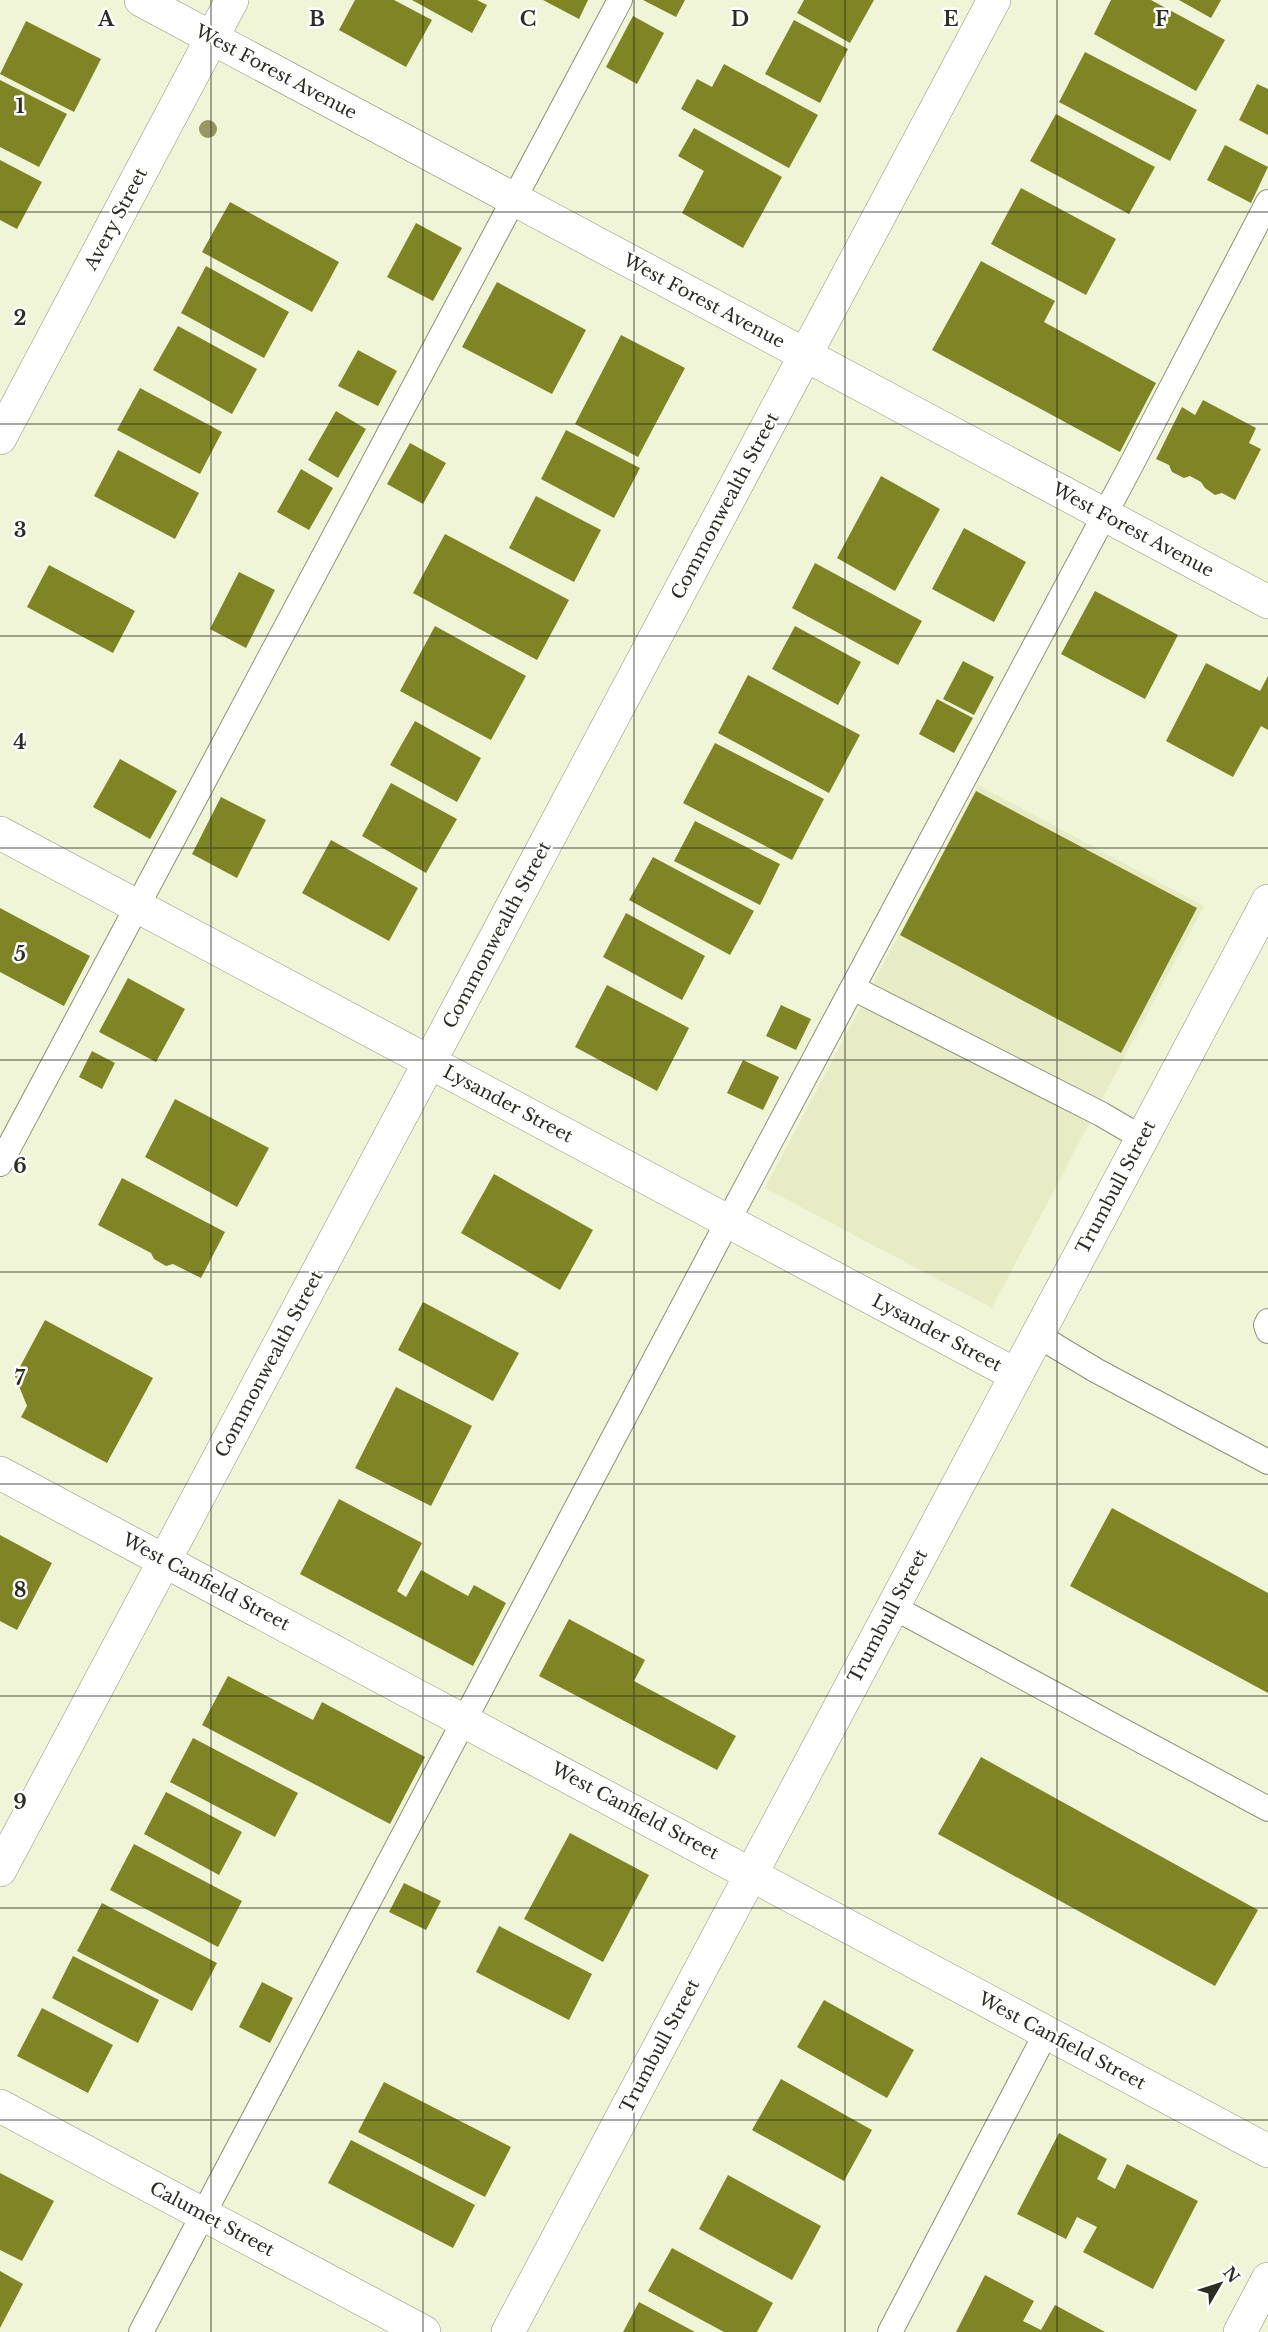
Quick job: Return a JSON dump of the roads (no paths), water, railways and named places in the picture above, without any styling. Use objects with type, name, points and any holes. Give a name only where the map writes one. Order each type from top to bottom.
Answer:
[{"type":"street","name":"West Forest Avenue","points":[[141,0],[1268,602]]},
{"type":"street","name":"Avery Street","points":[[0,438],[232,0]]},
{"type":"street","name":"Commonwealth Street","points":[[0,1870],[994,0]]},
{"type":"street","name":"Lysander Street","points":[[0,833],[1016,1375]]},
{"type":"street","name":"Trumbull Street","points":[[508,2332],[1268,901]]},
{"type":"street","name":"West Canfield Street","points":[[0,1473],[752,1873],[1268,2151]]},
{"type":"street","name":"Calumet Street","points":[[0,2106],[424,2332]]},
{"type":"street","points":[[1240,2332],[1268,2279]]},
{"type":"lane","points":[[0,1164],[620,0]]},
{"type":"lane","points":[[141,2332],[728,1221],[1105,514],[1268,202]]},
{"type":"lane","points":[[853,988],[1101,1113],[1142,1138]]},
{"type":"lane","points":[[1268,1321],[1266,1325],[1268,1331]]},
{"type":"lane","points":[[1038,1335],[1097,1371],[1268,1462]]},
{"type":"lane","points":[[893,1607],[1268,1809]]},
{"type":"lane","points":[[890,2332],[1046,2032]]}]
